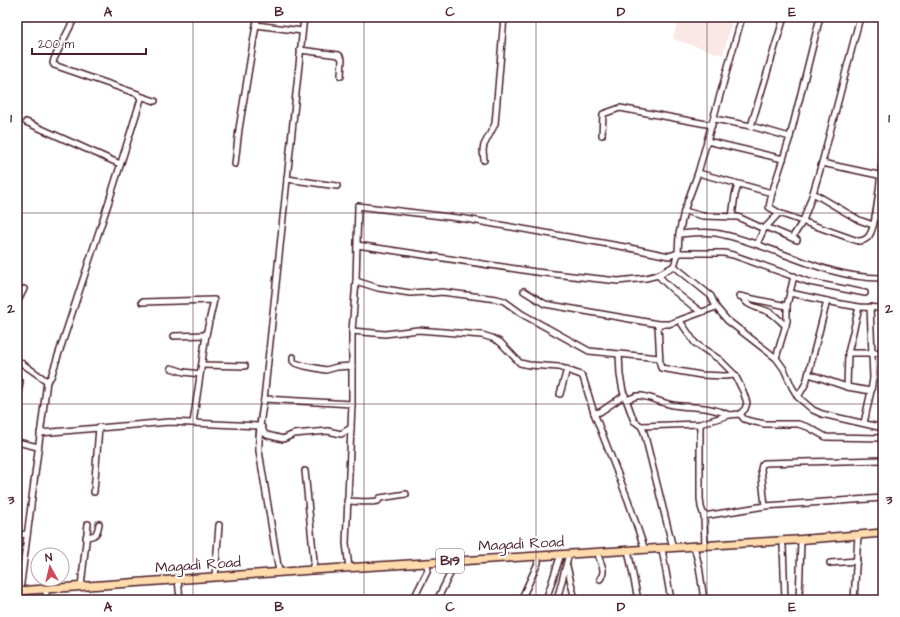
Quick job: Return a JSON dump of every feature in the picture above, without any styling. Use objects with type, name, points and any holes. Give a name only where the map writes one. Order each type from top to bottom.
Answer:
[{"type":"highway","name":"Magadi Road","points":[[19,591],[279,572],[662,549],[883,533]]},
{"type":"street","points":[[74,17],[54,59],[54,65],[155,101]]},
{"type":"street","points":[[235,164],[239,129],[258,17]]},
{"type":"street","points":[[279,572],[258,450],[304,17]]},
{"type":"street","points":[[484,160],[484,145],[495,124],[504,17]]},
{"type":"street","points":[[357,245],[536,272],[618,281],[658,275],[674,266],[678,253],[679,234],[684,211],[698,173],[742,17]]},
{"type":"street","points":[[751,126],[784,17]]},
{"type":"street","points":[[820,17],[790,137],[769,206],[779,213],[858,241],[867,239],[870,235],[875,216],[883,155]]},
{"type":"street","points":[[684,211],[703,216],[732,217],[748,221],[795,239],[813,193],[822,163],[860,17]]},
{"type":"street","points":[[256,25],[302,31]]},
{"type":"street","points":[[300,50],[339,55],[342,59],[341,76]]},
{"type":"street","points":[[19,591],[47,381],[51,376],[141,99],[140,96]]},
{"type":"street","points":[[602,135],[603,114],[618,108],[712,125]]},
{"type":"street","points":[[714,119],[751,126],[790,137]]},
{"type":"street","points":[[26,122],[120,164]]},
{"type":"street","points":[[707,141],[783,159]]},
{"type":"street","points":[[822,163],[881,176]]},
{"type":"street","points":[[698,173],[772,193]]},
{"type":"street","points":[[287,179],[337,186]]},
{"type":"street","points":[[732,217],[738,185]]},
{"type":"street","points":[[813,193],[859,220],[872,225]]},
{"type":"street","points":[[349,568],[346,543],[352,404],[352,331],[356,281],[358,206],[466,219],[669,256],[678,253],[724,253],[809,282],[865,292]]},
{"type":"street","points":[[757,244],[765,228],[779,213]]},
{"type":"street","points":[[875,216],[883,216]]},
{"type":"street","points":[[679,234],[723,234],[757,244],[818,266],[861,277],[883,278]]},
{"type":"street","points":[[674,266],[711,296],[716,307],[727,320],[776,358],[784,369],[798,396],[813,410],[822,414],[883,428]]},
{"type":"street","points":[[658,275],[688,303],[701,312]]},
{"type":"street","points":[[776,358],[786,326],[787,306],[794,276]]},
{"type":"street","points":[[356,281],[378,288],[410,292],[442,292],[497,298],[504,301],[522,314],[589,351],[660,358]]},
{"type":"street","points":[[17,303],[24,289]]},
{"type":"street","points":[[524,291],[545,304],[658,324],[669,324],[680,321],[716,307]]},
{"type":"street","points":[[790,293],[860,307],[883,308]]},
{"type":"street","points":[[786,326],[771,313],[751,305],[741,297],[787,306]]},
{"type":"street","points":[[142,302],[213,299],[214,301],[206,335],[193,423]]},
{"type":"street","points":[[798,396],[806,383],[809,374],[827,301]]},
{"type":"street","points":[[847,386],[848,353],[860,307]]},
{"type":"street","points":[[864,423],[872,391],[873,378],[870,307]]},
{"type":"street","points":[[641,426],[700,424],[729,415],[740,414],[745,409],[747,403],[735,375],[720,360],[695,343],[680,321]]},
{"type":"street","points":[[658,324],[661,368],[701,375],[735,375]]},
{"type":"street","points":[[352,331],[385,334],[418,330],[482,335],[500,342],[520,363],[559,367],[575,372],[583,378],[594,414],[628,500],[645,550]]},
{"type":"street","points":[[174,336],[206,335]]},
{"type":"street","points":[[848,353],[883,352]]},
{"type":"street","points":[[619,354],[620,375],[626,398],[634,421],[641,426],[644,432],[673,548]]},
{"type":"street","points":[[293,357],[293,361],[295,363],[326,370],[337,367],[352,366]]},
{"type":"street","points":[[17,360],[47,381]]},
{"type":"street","points":[[202,365],[245,366]]},
{"type":"street","points":[[171,368],[184,372],[200,374]]},
{"type":"street","points":[[560,394],[567,369]]},
{"type":"street","points":[[809,374],[847,386],[872,391]]},
{"type":"street","points":[[17,399],[20,382]]},
{"type":"street","points":[[594,414],[626,398],[642,396],[675,405],[719,410],[729,415]]},
{"type":"street","points":[[264,399],[352,404]]},
{"type":"street","points":[[740,414],[744,419],[765,424],[798,424],[808,427],[826,437],[883,438]]},
{"type":"street","points":[[40,433],[169,422],[260,426]]},
{"type":"street","points":[[700,424],[700,498],[704,516],[705,546]]},
{"type":"street","points":[[260,426],[267,435],[283,439],[294,434],[328,431],[341,434],[351,428]]},
{"type":"street","points":[[94,492],[99,427]]},
{"type":"street","points":[[17,442],[38,447]]},
{"type":"street","points":[[765,506],[761,469],[764,463],[883,460]]},
{"type":"street","points":[[305,471],[314,561],[312,570]]},
{"type":"street","points":[[348,501],[363,501],[367,503],[378,501],[380,498],[406,494]]},
{"type":"street","points":[[704,516],[765,506],[883,498]]},
{"type":"street","points":[[81,586],[88,524]]},
{"type":"street","points":[[86,537],[96,535],[99,524]]},
{"type":"street","points":[[215,577],[219,525]]},
{"type":"street","points":[[17,535],[27,534]]},
{"type":"street","points":[[841,600],[854,599],[858,535]]},
{"type":"street","points":[[799,600],[801,540]]},
{"type":"street","points":[[694,546],[699,566],[704,600]]},
{"type":"street","points":[[784,546],[785,600]]},
{"type":"street","points":[[662,549],[671,600]]},
{"type":"street","points":[[628,550],[638,600]]},
{"type":"street","points":[[598,552],[598,558],[604,569],[603,575],[600,579]]},
{"type":"street","points":[[565,554],[575,600]]},
{"type":"street","points":[[546,600],[565,554]]},
{"type":"street","points":[[521,600],[538,563],[538,556]]},
{"type":"street","points":[[437,600],[453,568],[453,561]]},
{"type":"street","points":[[830,563],[857,561]]},
{"type":"street","points":[[413,600],[428,570],[426,563]]},
{"type":"street","points":[[557,600],[567,564]]},
{"type":"street","points":[[178,579],[180,600]]},
{"type":"street","points":[[46,589],[46,600]]},
{"type":"shaded area","points":[[679,17],[733,17],[723,55],[673,39]]}]
